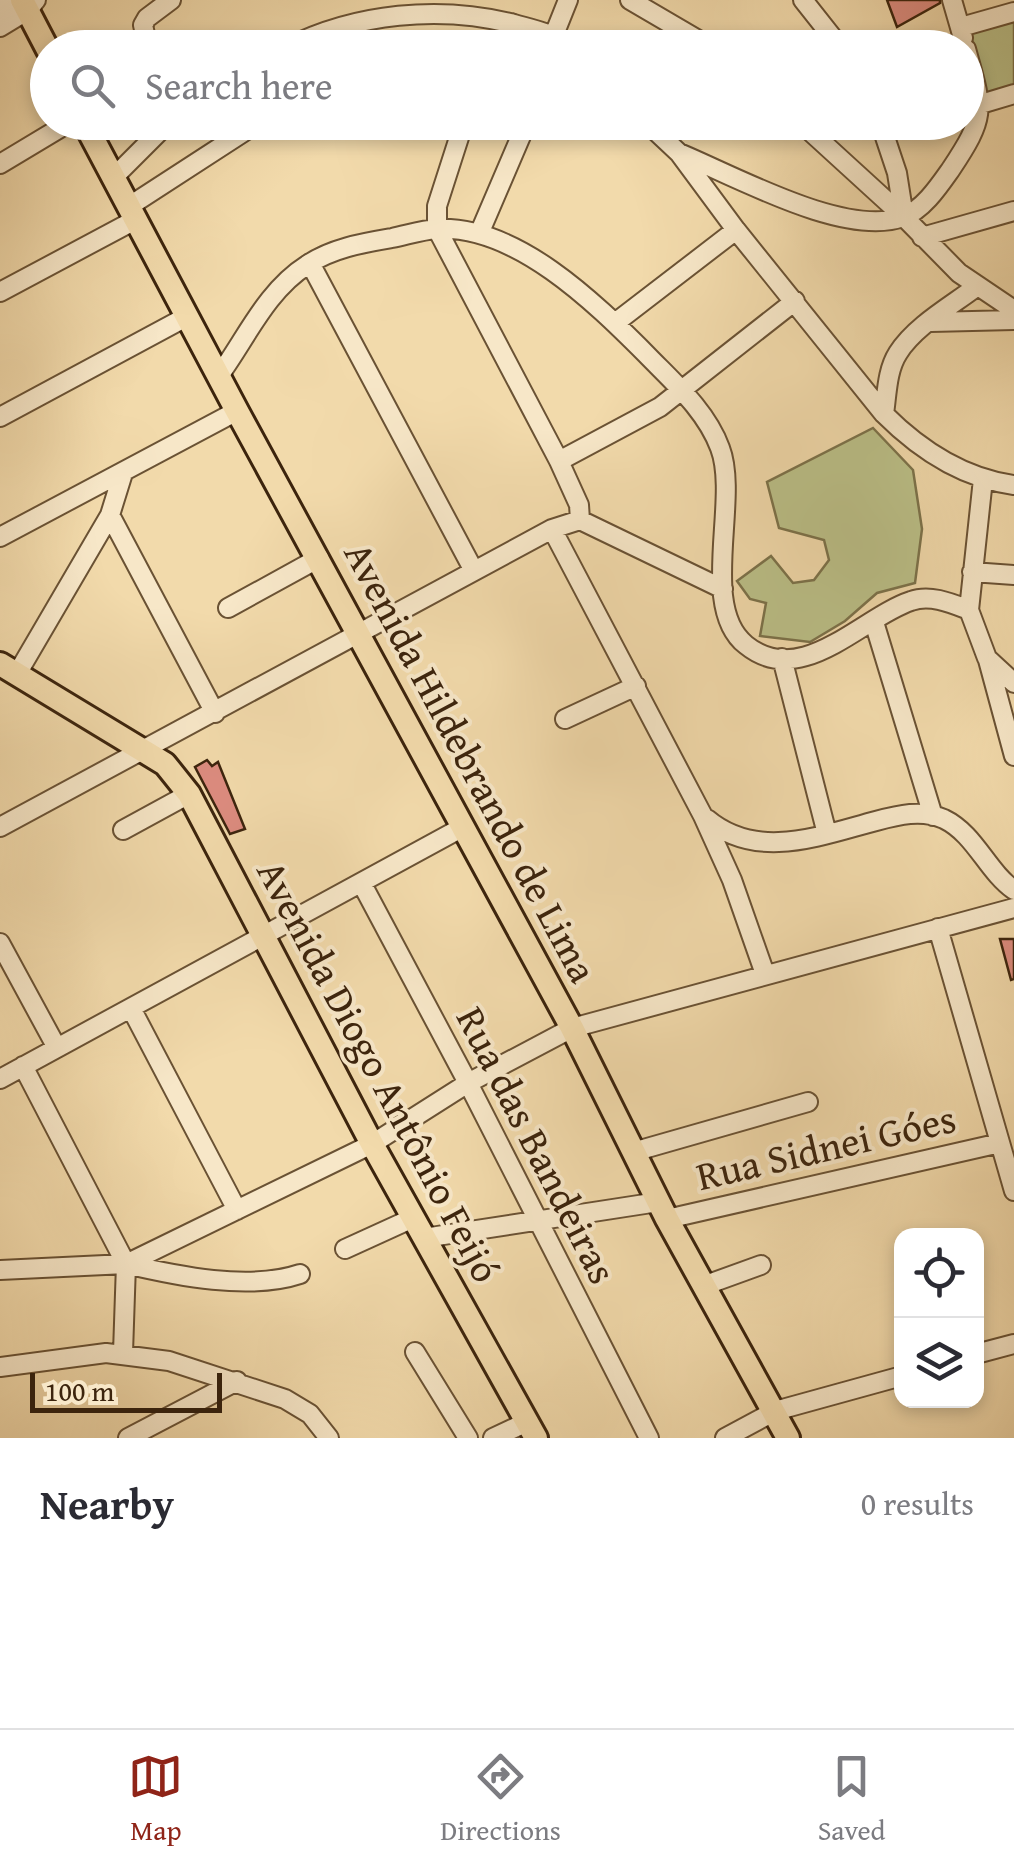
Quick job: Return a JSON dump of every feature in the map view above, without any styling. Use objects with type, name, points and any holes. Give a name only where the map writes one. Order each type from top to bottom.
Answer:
[{"type":"main road","points":[[16,7],[33,30]]},
{"type":"main road","name":"Avenida Hildebrando de Lima","points":[[94,140],[572,1028],[703,1286],[788,1438]]},
{"type":"main road","name":"Avenida Diogo Antônio Feijó","points":[[8,669],[165,764],[189,794],[372,1144],[531,1430]]},
{"type":"street","points":[[144,30],[147,18],[171,0]]},
{"type":"street","points":[[556,0],[557,30]]},
{"type":"street","points":[[561,30],[568,0]]},
{"type":"street","points":[[630,0],[681,30]]},
{"type":"street","points":[[952,0],[962,30]]},
{"type":"street","points":[[808,3],[828,30]]},
{"type":"street","points":[[339,30],[412,14],[452,12],[529,30]]},
{"type":"street","points":[[961,27],[1014,12]]},
{"type":"street","points":[[507,30],[511,23]]},
{"type":"street","points":[[984,103],[1014,94]]},
{"type":"street","points":[[0,164],[40,140]]},
{"type":"street","points":[[114,178],[151,140]]},
{"type":"street","points":[[0,292],[131,214],[234,140]]},
{"type":"street","points":[[458,140],[437,206],[437,229],[559,461],[579,505],[580,520]]},
{"type":"street","points":[[478,234],[519,140]]},
{"type":"street","points":[[665,140],[884,414],[907,437],[932,455],[983,479],[1014,486]]},
{"type":"street","points":[[820,140],[976,287],[1014,310]]},
{"type":"street","points":[[886,140],[897,173],[904,217]]},
{"type":"street","points":[[679,153],[830,217],[866,222],[904,217],[941,184],[970,140]]},
{"type":"street","points":[[922,237],[1014,211]]},
{"type":"street","points":[[218,377],[268,303],[290,277],[310,262],[352,245],[437,229],[478,234],[518,251],[559,276],[615,323],[708,422],[726,464],[723,589],[729,620],[737,636],[750,648],[782,658],[803,656],[829,647],[904,604],[923,598],[969,610]]},
{"type":"street","points":[[615,323],[736,230]]},
{"type":"street","points":[[310,262],[474,571]]},
{"type":"street","points":[[884,414],[890,374],[898,353],[976,287]]},
{"type":"street","points":[[559,461],[660,407],[795,301]]},
{"type":"street","points":[[0,417],[186,316]]},
{"type":"street","points":[[930,322],[1014,320]]},
{"type":"street","points":[[0,538],[237,412]]},
{"type":"street","points":[[8,669],[110,514],[124,474]]},
{"type":"street","points":[[983,479],[969,610],[987,658],[1014,756]]},
{"type":"street","points":[[110,514],[215,713]]},
{"type":"street","points":[[0,828],[552,529],[580,520],[723,589]]},
{"type":"street","points":[[552,529],[703,816],[732,880],[765,974]]},
{"type":"street","points":[[228,608],[319,558]]},
{"type":"street","points":[[972,572],[1014,575]]},
{"type":"street","points":[[874,622],[933,816]]},
{"type":"street","points":[[782,658],[827,834]]},
{"type":"street","points":[[987,658],[1014,683]]},
{"type":"street","points":[[565,718],[636,686]]},
{"type":"street","points":[[123,830],[189,794]]},
{"type":"street","points":[[732,880],[738,856],[766,844],[908,814],[933,816],[944,819],[966,836],[1006,884],[982,916]]},
{"type":"street","points":[[703,816],[724,834],[766,844]]},
{"type":"street","points":[[0,1079],[464,827]]},
{"type":"street","name":"Rua das Bandeiras","points":[[362,884],[648,1438]]},
{"type":"street","points":[[126,1264],[372,1144],[468,1083],[572,1028],[1014,908]]},
{"type":"street","points":[[938,928],[1013,1184]]},
{"type":"street","points":[[0,942],[57,1048]]},
{"type":"street","points":[[131,1008],[237,1210]]},
{"type":"street","points":[[23,1066],[126,1264],[123,1353]]},
{"type":"street","points":[[633,1152],[808,1102]]},
{"type":"street","name":"Rua Sidnei Góes","points":[[345,1249],[419,1228],[663,1211],[1000,1144]]},
{"type":"street","points":[[0,1270],[126,1264],[192,1277],[268,1280],[300,1274]]},
{"type":"street","points":[[703,1286],[761,1266]]},
{"type":"street","points":[[984,1352],[1014,1344]]},
{"type":"street","points":[[415,1352],[468,1438]]},
{"type":"street","points":[[0,1367],[90,1354],[123,1353],[169,1361],[286,1400],[310,1414],[329,1438]]},
{"type":"street","points":[[726,1438],[775,1411],[894,1378]]},
{"type":"street","points":[[136,1436],[237,1381]]},
{"type":"street","points":[[494,1438],[531,1430]]},
{"type":"green space","points":[[1014,21],[1014,85],[985,94],[981,30]]},
{"type":"green space","points":[[873,428],[913,470],[922,529],[915,583],[877,593],[845,621],[810,642],[760,636],[766,603],[750,599],[737,581],[771,556],[793,583],[814,580],[829,560],[824,540],[779,528],[767,482]]},
{"type":"building","points":[[887,0],[940,0],[940,3],[897,27]]},
{"type":"building","points":[[207,760],[212,766],[218,762],[245,829],[230,834],[195,767]]},
{"type":"building","points":[[1000,939],[1014,939],[1011,980]]}]
